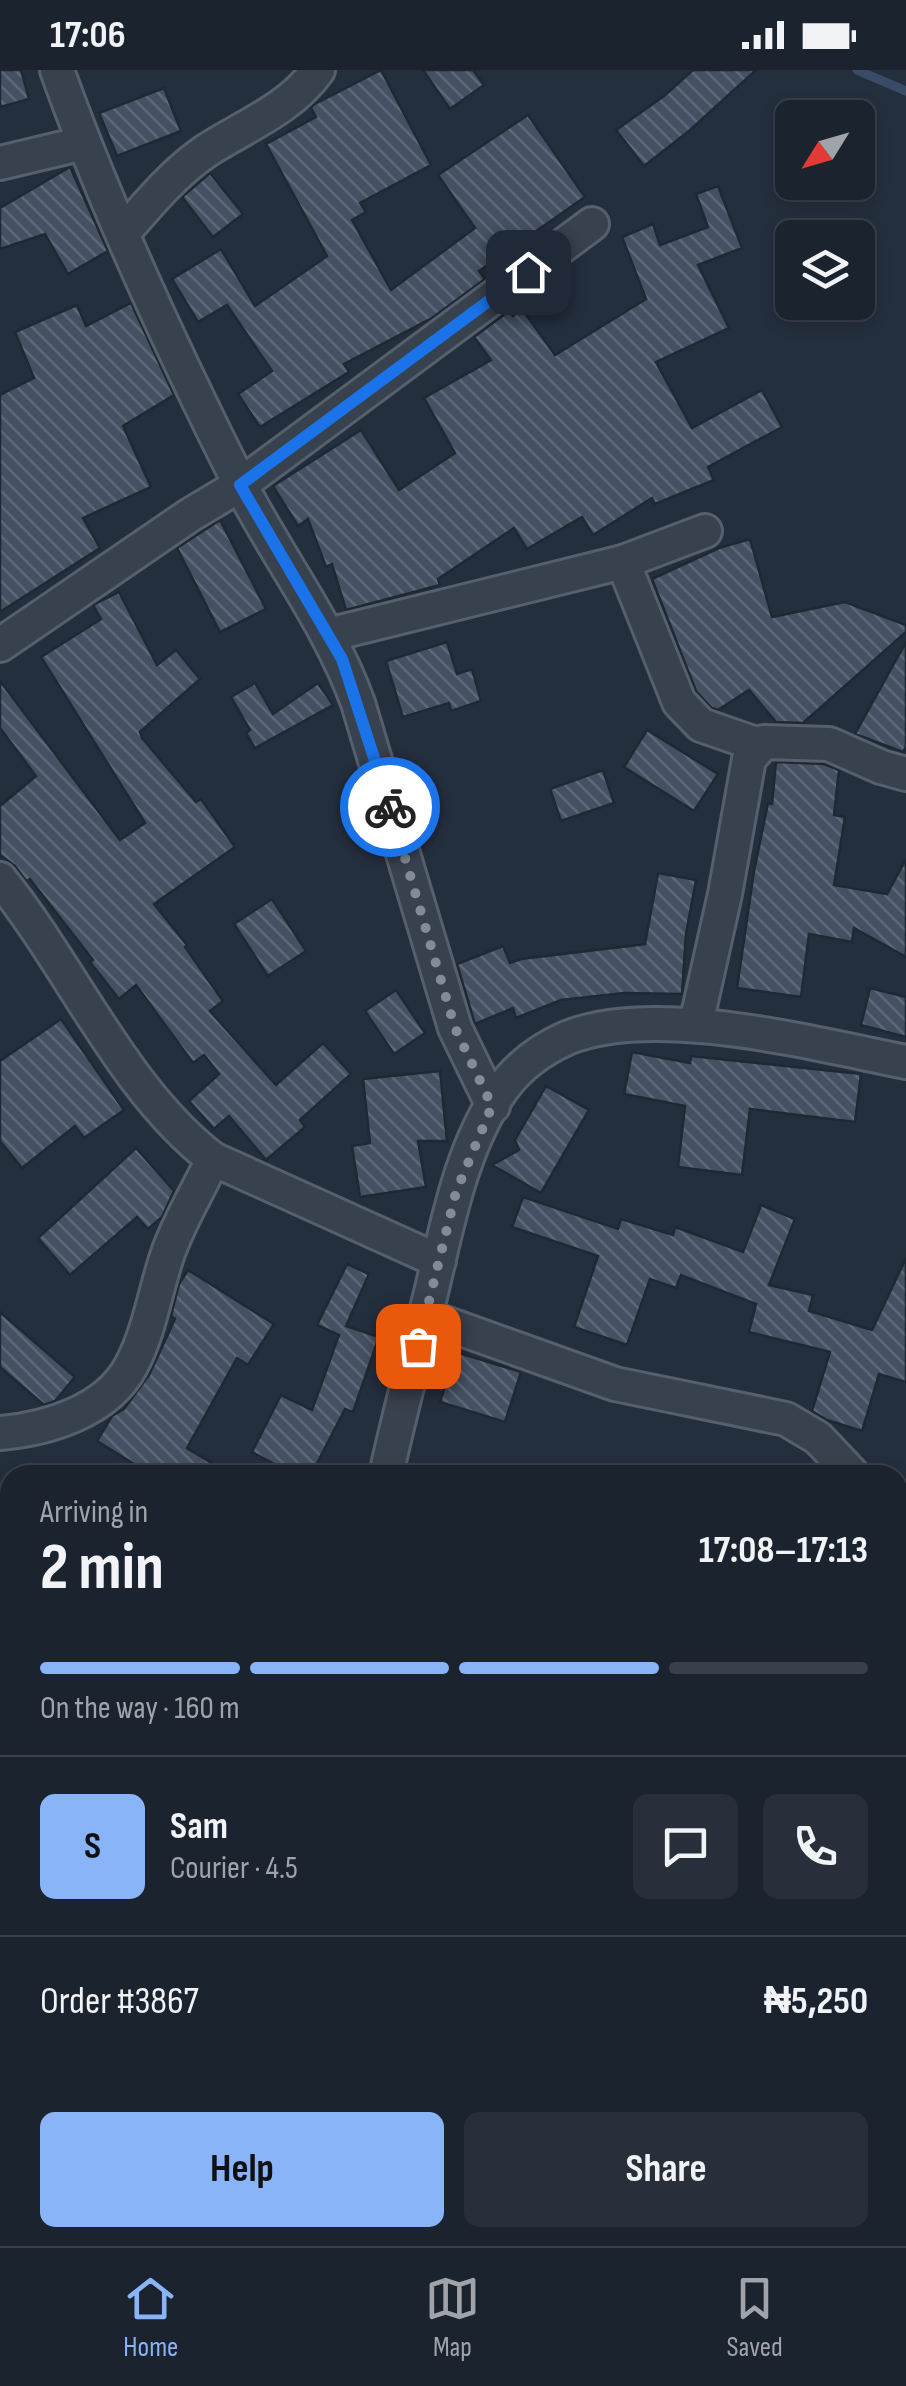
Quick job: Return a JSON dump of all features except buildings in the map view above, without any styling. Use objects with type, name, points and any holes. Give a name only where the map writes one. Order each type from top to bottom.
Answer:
[{"type":"street","points":[[57,70],[84,143],[240,485],[342,659],[455,1028],[492,1106]]},
{"type":"street","points":[[124,232],[181,170],[206,151],[282,108],[318,70]]},
{"type":"street","points":[[0,163],[84,143]]},
{"type":"street","points":[[0,644],[240,485],[592,224]]},
{"type":"street","points":[[328,635],[623,562],[705,531]]},
{"type":"street","points":[[623,562],[679,702],[701,725],[759,745]]},
{"type":"street","points":[[696,1024],[749,759],[759,745],[829,744],[906,774]]},
{"type":"street","points":[[0,879],[36,924],[137,1080],[184,1136],[213,1159],[439,1261]]},
{"type":"street","points":[[388,1465],[456,1192],[492,1106],[530,1059],[569,1037],[616,1027],[696,1024],[906,1062]]},
{"type":"street","points":[[0,1433],[78,1415],[112,1390],[131,1366],[168,1251],[213,1159]]},
{"type":"street","points":[[425,1316],[616,1384],[786,1419],[818,1438],[843,1465]]},
{"type":"waterway","points":[[857,70],[906,91]]},
{"type":"way so far","points":[[390,807],[455,1028],[492,1106],[456,1192],[418,1346]]},
{"type":"route","points":[[390,807],[342,659],[240,485],[528,272]]}]
